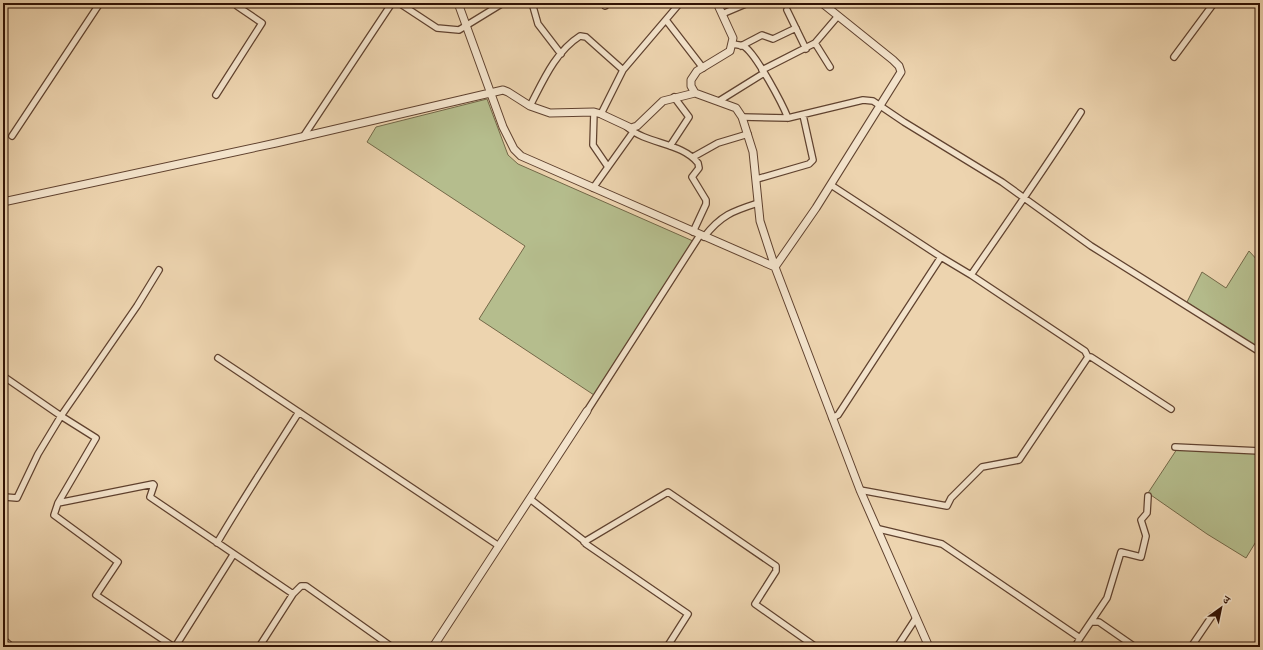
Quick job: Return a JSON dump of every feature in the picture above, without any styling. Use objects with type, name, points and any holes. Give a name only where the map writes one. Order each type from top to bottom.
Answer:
[{"type":"street","points":[[12,136],[100,3]]},
{"type":"street","points":[[216,95],[262,23],[238,6],[240,3]]},
{"type":"street","points":[[303,137],[392,3]]},
{"type":"street","points":[[399,3],[437,28],[459,30],[467,27],[502,3]]},
{"type":"street","points":[[458,3],[490,93],[509,141],[517,153],[524,158],[775,267]]},
{"type":"street","points":[[532,3],[538,24],[561,54]]},
{"type":"street","points":[[608,166],[593,144],[597,113],[623,70],[680,3]]},
{"type":"street","points":[[695,93],[691,86],[691,80],[697,71],[730,51],[733,44],[733,38],[717,3]]},
{"type":"street","points":[[722,14],[748,3]]},
{"type":"street","points":[[775,267],[831,185],[900,76],[901,69],[893,60],[822,3]]},
{"type":"street","points":[[1174,57],[1214,3]]},
{"type":"street","points":[[787,10],[806,49]]},
{"type":"street","points":[[719,101],[763,72],[815,43],[838,16]]},
{"type":"street","points":[[666,20],[703,68]]},
{"type":"street","points":[[741,46],[762,35],[773,39],[796,28]]},
{"type":"street","points":[[530,106],[545,77],[561,54],[577,38],[584,36],[623,70]]},
{"type":"street","points":[[815,43],[830,67]]},
{"type":"street","points":[[733,44],[741,46],[750,52],[763,72],[788,118]]},
{"type":"street","points":[[3,202],[460,102],[505,90],[530,106],[550,113],[597,113],[646,139],[670,146],[693,157],[699,166],[692,177],[706,201],[693,232]]},
{"type":"street","points":[[593,188],[630,130],[637,126],[657,105],[674,97],[695,93],[736,108],[742,117],[751,143],[757,179],[758,203],[763,230],[775,267],[860,490],[879,529],[929,647]]},
{"type":"street","points":[[670,146],[689,116],[674,97]]},
{"type":"street","points":[[742,117],[788,118],[867,99],[1025,198],[1091,246],[1260,352]]},
{"type":"street","points":[[971,275],[1018,204],[1025,198],[1081,112]]},
{"type":"street","points":[[757,179],[809,164],[813,160],[803,115]]},
{"type":"street","points":[[693,157],[718,143],[748,134]]},
{"type":"street","points":[[831,185],[971,275],[1085,351],[1088,357],[1091,357],[1171,409]]},
{"type":"street","points":[[434,647],[702,236],[726,214],[758,203]]},
{"type":"street","points":[[832,418],[838,415],[941,257]]},
{"type":"street","points":[[3,500],[6,497],[17,498],[38,454],[61,416],[137,306],[159,270]]},
{"type":"street","points":[[860,490],[947,506],[951,498],[982,467],[1020,460],[1088,357]]},
{"type":"street","points":[[218,358],[499,546]]},
{"type":"street","points":[[3,376],[96,438],[58,503],[54,515],[118,562],[96,595],[174,647],[233,555]]},
{"type":"street","points":[[217,543],[259,473],[265,468],[299,412]]},
{"type":"street","points":[[1175,447],[1260,450]]},
{"type":"street","points":[[58,503],[153,484],[150,497],[233,555],[293,594]]},
{"type":"street","points":[[584,542],[668,492],[776,566],[776,571],[755,604],[816,647]]},
{"type":"street","points":[[1075,647],[1107,598],[1121,552],[1141,557],[1146,536],[1141,520],[1146,513],[1148,496]]},
{"type":"street","points":[[530,499],[584,542],[688,614],[666,647]]},
{"type":"street","points":[[879,529],[942,544],[1080,638]]},
{"type":"street","points":[[259,647],[293,594],[301,586],[306,586],[392,647]]},
{"type":"street","points":[[1192,647],[1212,616]]},
{"type":"street","points":[[897,647],[916,618]]},
{"type":"street","points":[[1091,622],[1099,622],[1135,647]]},
{"type":"street","points":[[3,640],[11,647]]},
{"type":"green space","points":[[487,99],[508,155],[518,164],[693,241],[594,395],[479,319],[525,246],[367,142],[376,127]]},
{"type":"green space","points":[[1249,251],[1260,263],[1260,348],[1236,335],[1187,302],[1202,272],[1226,288]]},
{"type":"green space","points":[[1177,449],[1260,453],[1260,535],[1246,558],[1207,534],[1148,493]]}]
